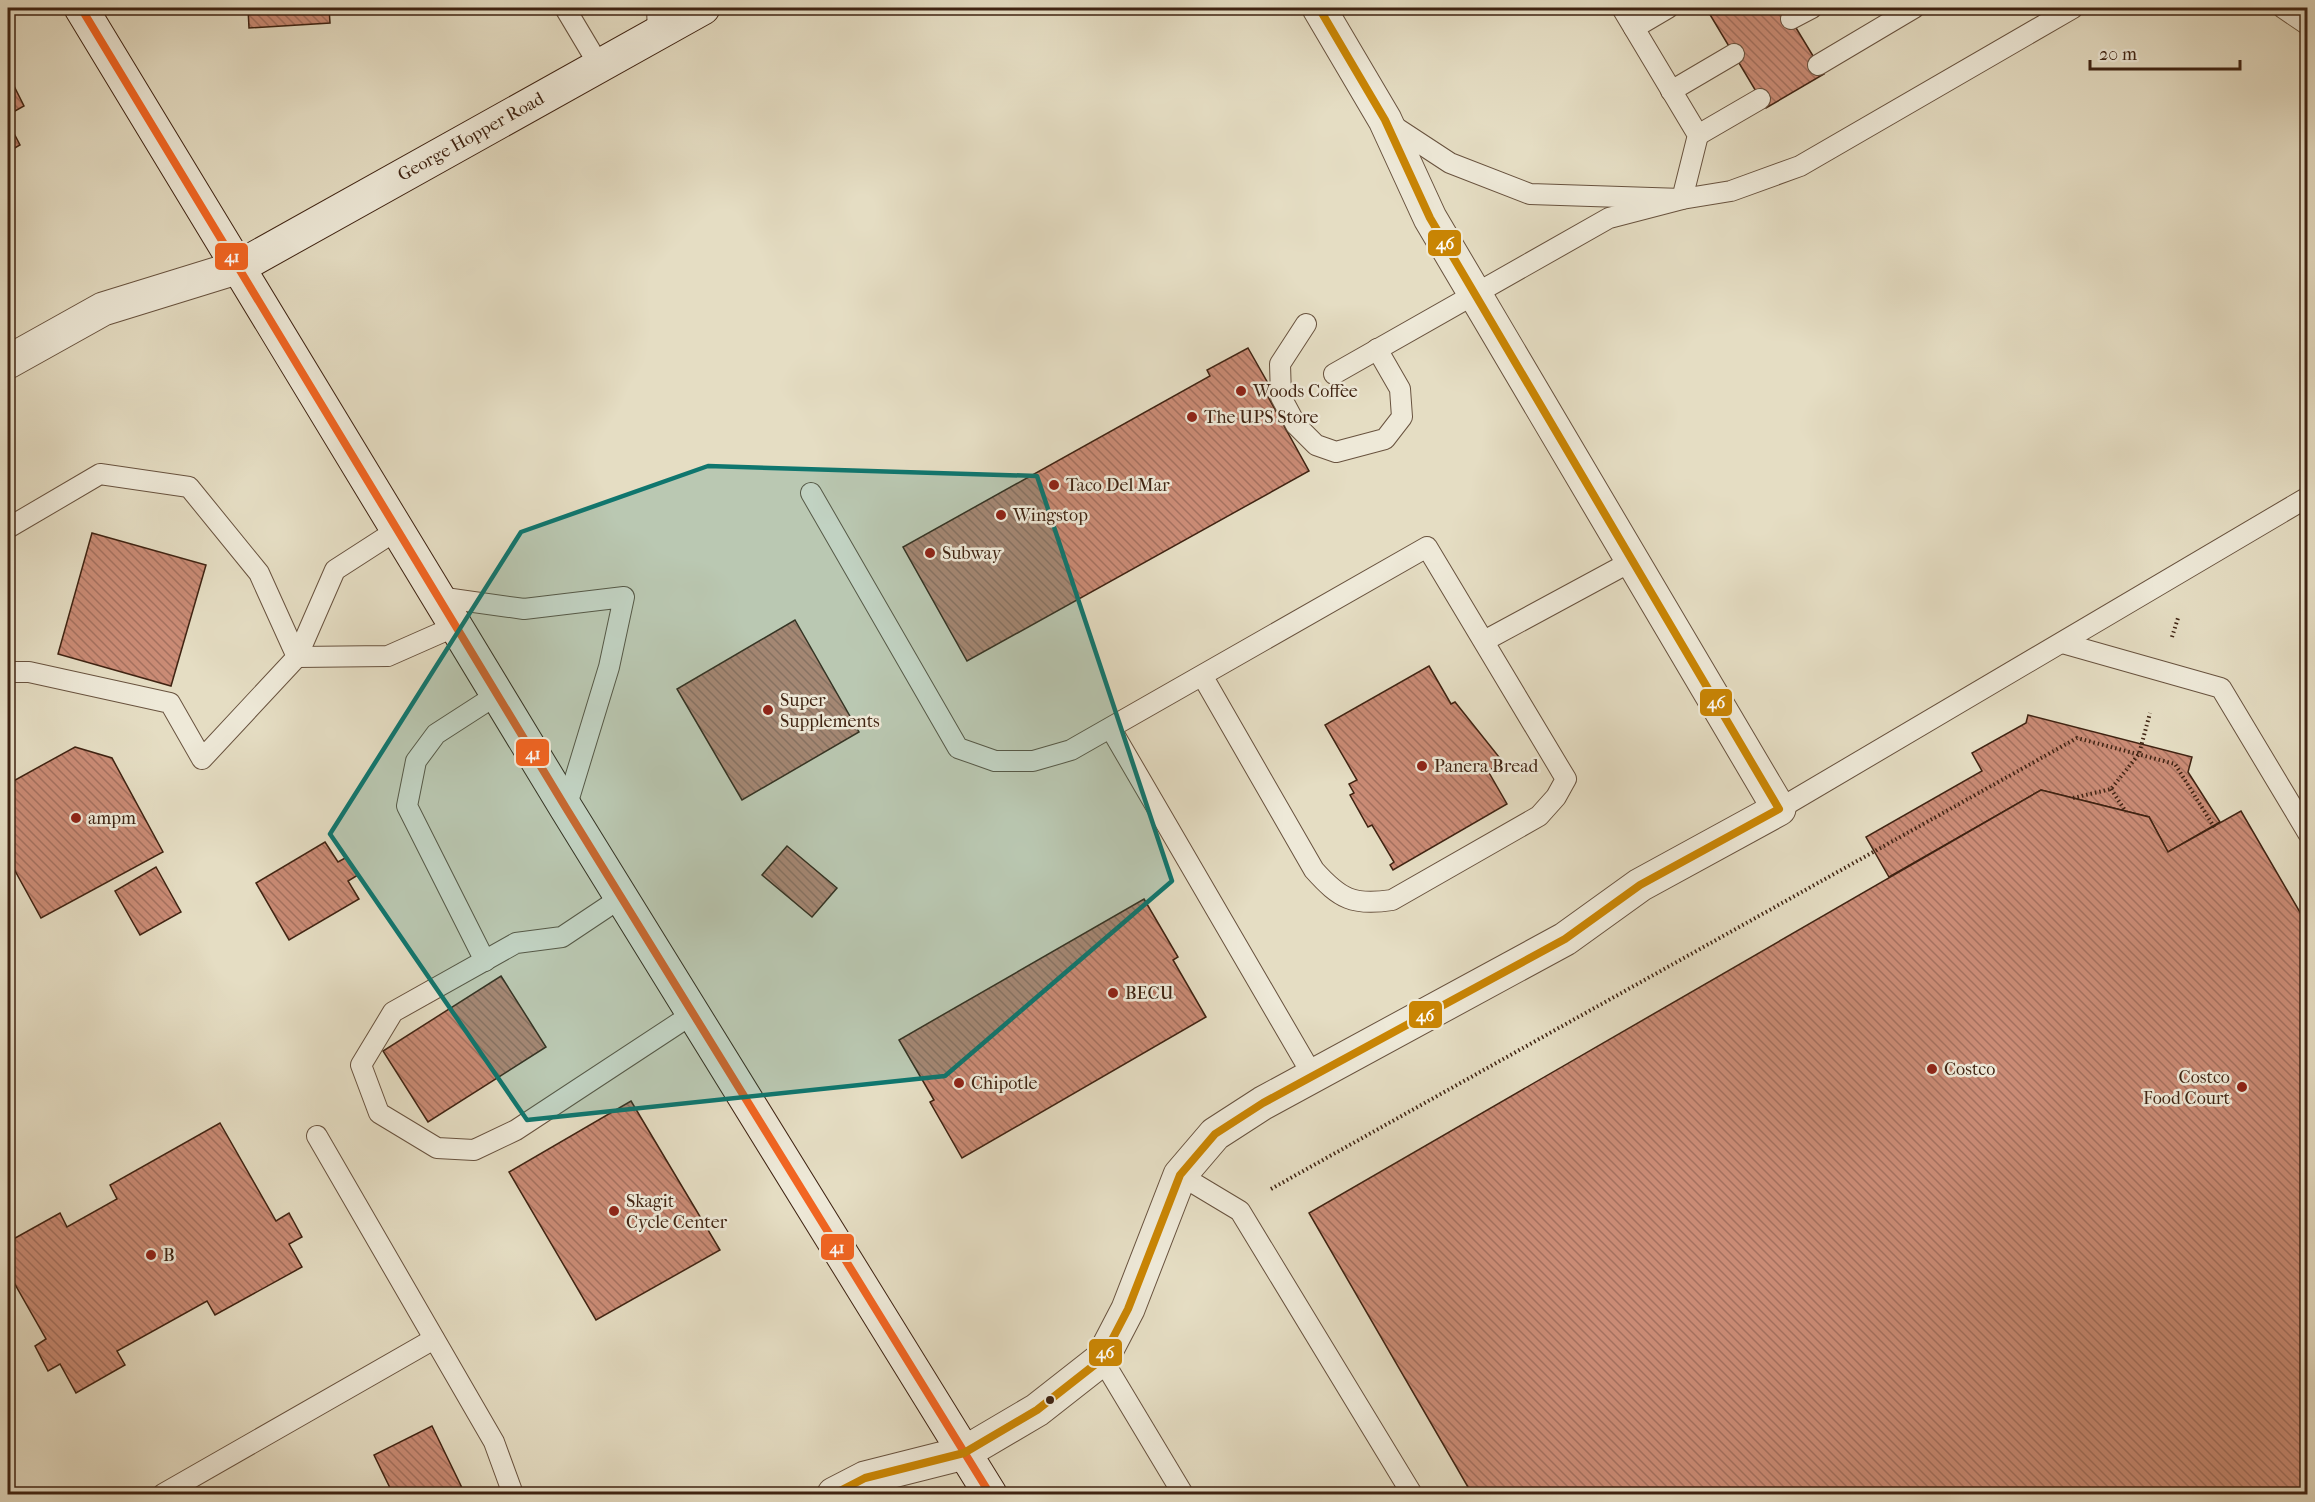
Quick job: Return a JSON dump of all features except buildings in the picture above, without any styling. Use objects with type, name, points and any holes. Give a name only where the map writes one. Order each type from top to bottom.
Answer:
[{"type":"street","points":[[81,8],[566,808],[990,1494]]},
{"type":"street","name":"George Hopper Road","points":[[8,362],[103,309],[239,267],[599,66],[657,20],[703,8]]},
{"type":"street","points":[[834,1494],[865,1478],[964,1453],[1037,1410],[1102,1359],[1128,1309],[1180,1175],[1215,1134],[1263,1103],[1565,939],[1640,885],[1779,809],[1474,295],[1430,218],[1385,120],[1319,8]]},
{"type":"lane","points":[[565,8],[599,66]]},
{"type":"lane","points":[[1622,8],[1698,135],[1682,199]]},
{"type":"lane","points":[[1634,28],[1668,8]]},
{"type":"lane","points":[[1791,19],[1812,8]]},
{"type":"lane","points":[[1818,65],[1914,8]]},
{"type":"lane","points":[[1334,374],[1609,218],[1682,199],[1731,191],[1800,166],[2073,8]]},
{"type":"lane","points":[[2283,8],[2307,25]]},
{"type":"lane","points":[[1671,91],[1734,54]]},
{"type":"lane","points":[[1698,135],[1760,99]]},
{"type":"lane","points":[[1385,120],[1450,163],[1530,194],[1682,199]]},
{"type":"lane","points":[[1306,324],[1280,364],[1281,397],[1296,425],[1316,445],[1336,452],[1385,439],[1402,417],[1400,389],[1377,349]]},
{"type":"lane","points":[[8,528],[100,474],[189,487],[259,573],[297,657]]},
{"type":"lane","points":[[811,493],[958,748],[995,761],[1033,761],[1071,750],[1203,677],[1427,547],[1566,779],[1556,797],[1539,816],[1392,900],[1371,903],[1348,901],[1329,887],[1314,870],[1203,677]]},
{"type":"lane","points":[[1779,809],[2307,497]]},
{"type":"lane","points":[[8,672],[29,672],[170,703],[202,759],[297,657],[335,570],[397,530]]},
{"type":"lane","points":[[1484,640],[1632,561]]},
{"type":"lane","points":[[438,597],[524,609],[624,597],[609,667],[566,808]]},
{"type":"lane","points":[[297,657],[388,656],[456,626]]},
{"type":"lane","points":[[2061,642],[2221,688],[2307,833]]},
{"type":"lane","points":[[485,961],[407,806],[416,761],[436,734],[498,694]]},
{"type":"lane","points":[[1111,729],[1313,1076]]},
{"type":"lane","points":[[622,897],[562,937],[516,943],[393,1012],[361,1065],[379,1113],[437,1148],[474,1150],[516,1130],[694,1013]]},
{"type":"lane","points":[[317,1136],[494,1442],[513,1494]]},
{"type":"lane","points":[[1180,1175],[1240,1211],[1412,1494]]},
{"type":"lane","points":[[163,1494],[434,1339]]},
{"type":"lane","points":[[1102,1359],[1183,1494]]},
{"type":"path","points":[[2073,798],[2111,789],[2139,754],[2151,713]]},
{"type":"path","points":[[1271,1189],[2077,738],[2175,764],[2216,830]]},
{"type":"path","points":[[2111,789],[2126,812]]},
{"type":"highlighted area","points":[[708,466],[1037,476],[1172,881],[945,1076],[527,1120],[330,834],[521,532]]},
{"type":"transit line","name":"41","points":[[81,8],[566,808],[990,1494]]},
{"type":"transit line","name":"46","points":[[834,1494],[865,1478],[964,1453],[1037,1410],[1102,1359],[1128,1309],[1180,1175],[1215,1134],[1263,1103],[1565,939],[1640,885],[1779,809],[1430,218],[1385,120],[1319,8]]},
{"type":"place","name":"Woods Coffee","points":[[1241,391]]},
{"type":"place","name":"The UPS Store","points":[[1192,417]]},
{"type":"place","name":"Taco Del Mar","points":[[1054,485]]},
{"type":"place","name":"Wingstop","points":[[1001,515]]},
{"type":"place","name":"Subway","points":[[930,553]]},
{"type":"place","name":"Super Supplements","points":[[768,710]]},
{"type":"place","name":"Panera Bread","points":[[1422,766]]},
{"type":"place","name":"ampm","points":[[76,818]]},
{"type":"place","name":"BECU","points":[[1113,993]]},
{"type":"place","name":"Costco","points":[[1932,1069]]},
{"type":"place","name":"Chipotle","points":[[959,1083]]},
{"type":"place","name":"Costco Food Court","points":[[2242,1087]]},
{"type":"place","name":"Skagit Cycle Center","points":[[614,1211]]},
{"type":"place","name":"B","points":[[151,1255]]}]
